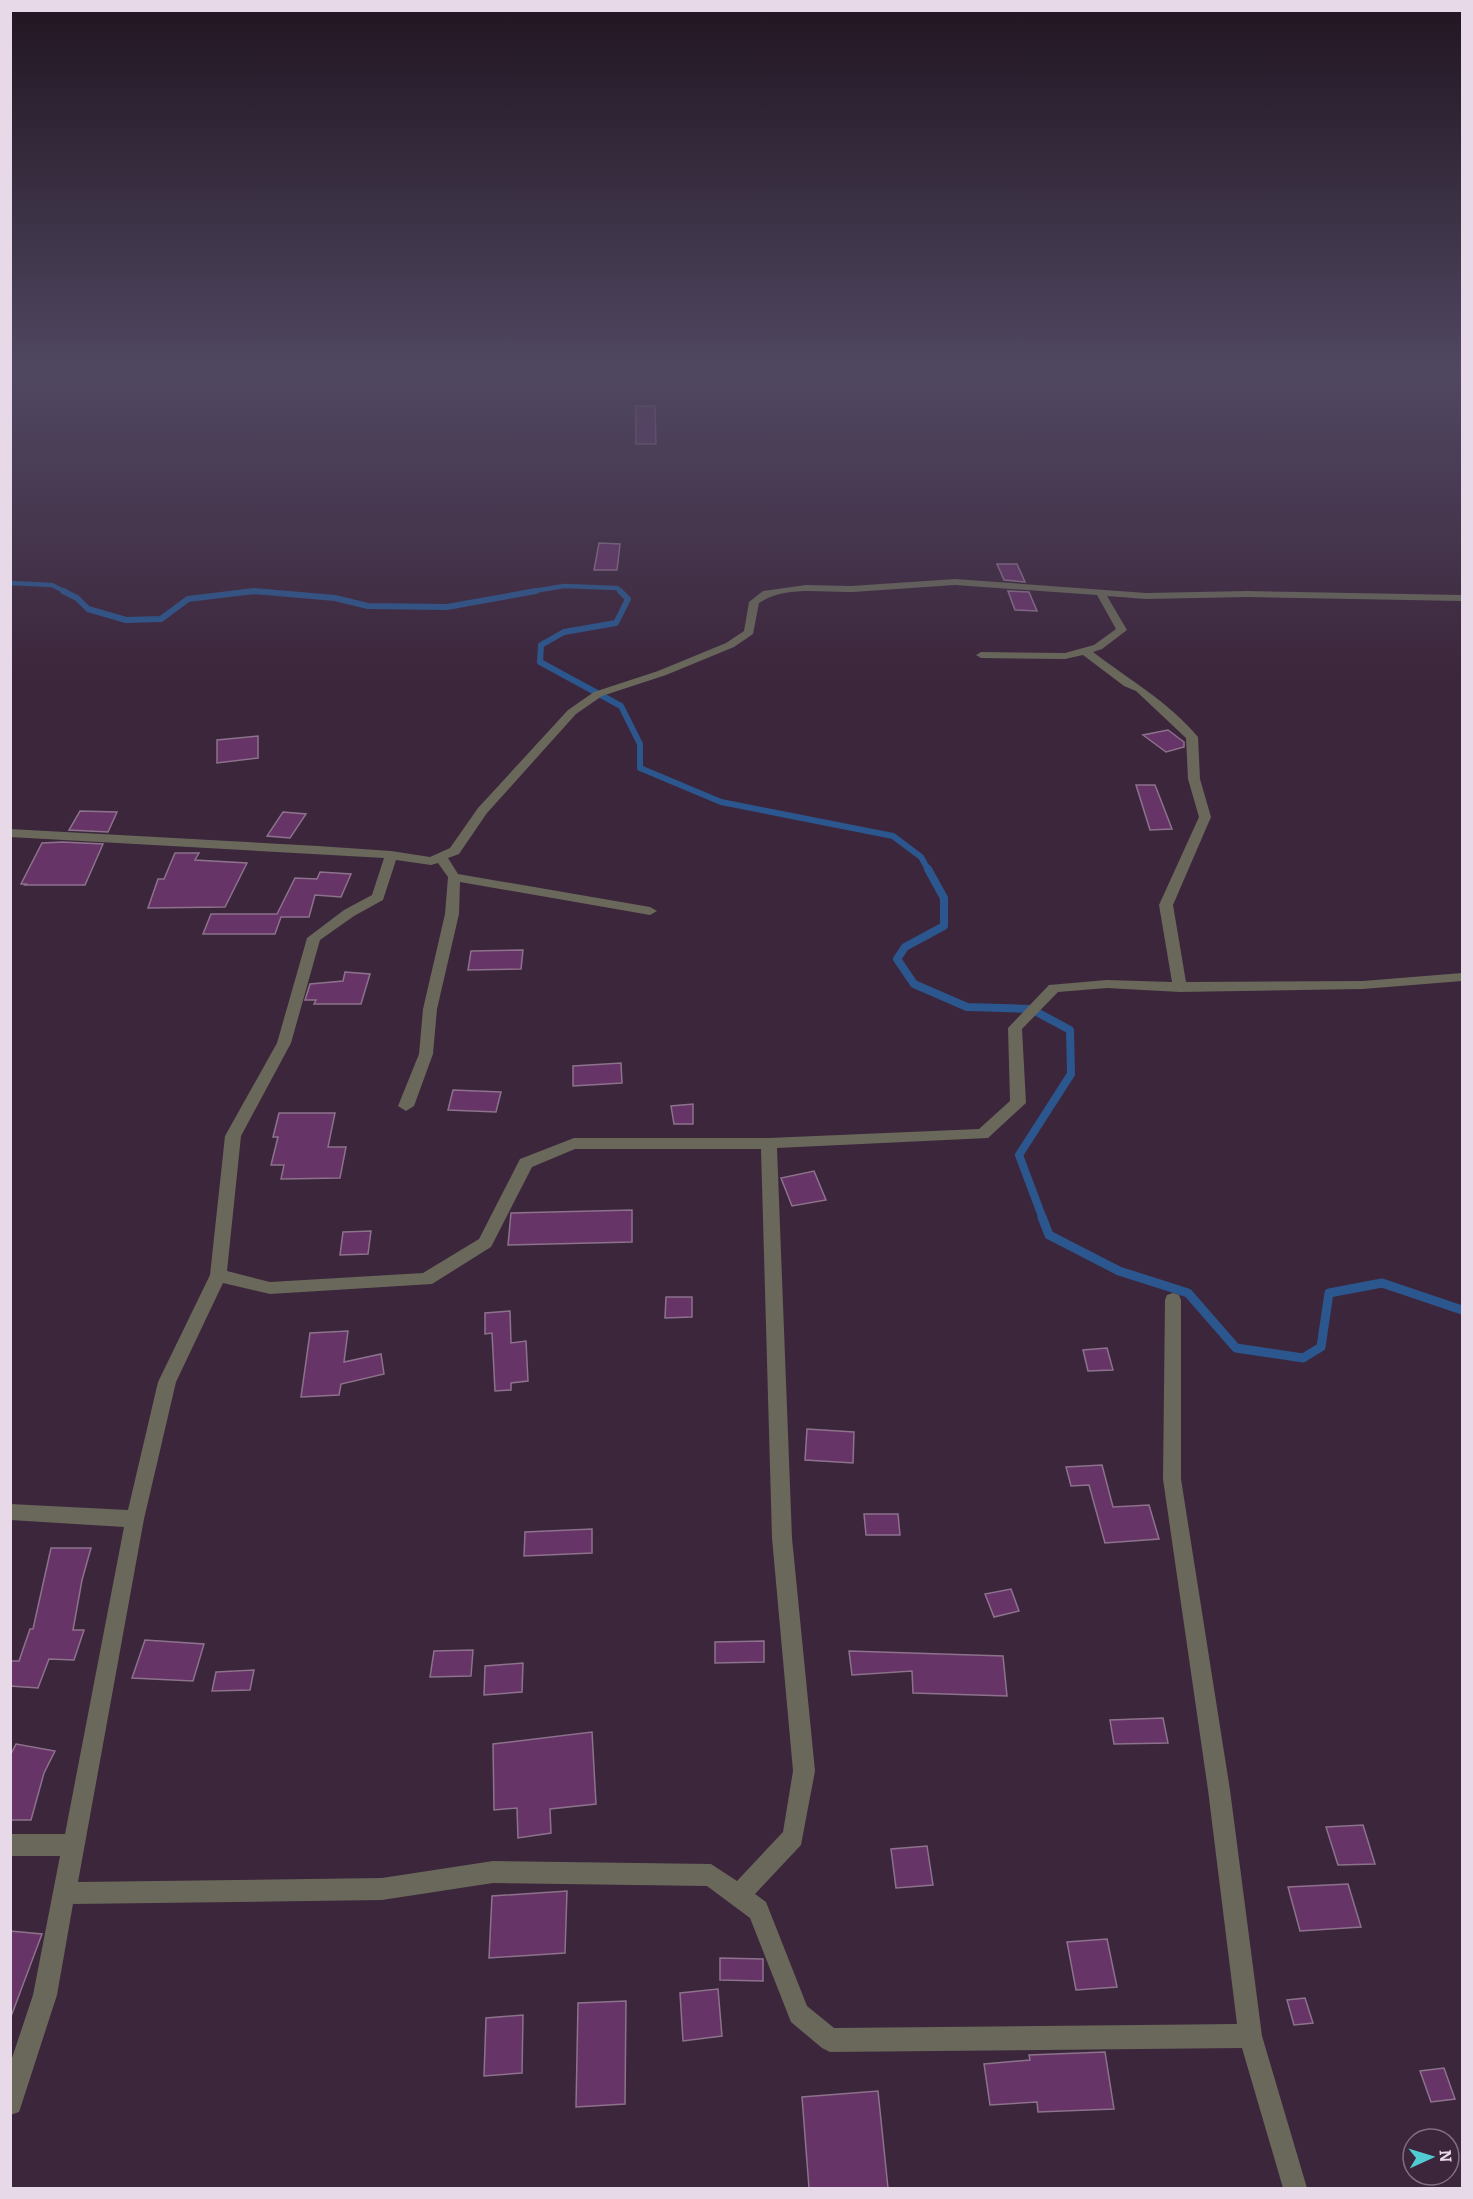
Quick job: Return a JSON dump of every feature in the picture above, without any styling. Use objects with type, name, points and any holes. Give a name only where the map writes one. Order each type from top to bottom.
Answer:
[{"type":"street","points":[[10,833],[392,855],[431,861],[455,851],[482,811],[572,712],[598,694],[662,673],[730,645],[749,632],[754,602],[767,593],[806,588],[851,589],[955,582],[1146,596],[1247,594],[1462,598]]},
{"type":"street","points":[[981,655],[1065,656],[1098,647],[1122,630],[1101,594]]},
{"type":"street","points":[[1085,651],[1128,684],[1146,694],[1192,737],[1194,779],[1205,817],[1166,905],[1180,987]]},
{"type":"street","points":[[10,2103],[45,1995],[135,1520],[167,1382],[218,1275],[233,1136],[284,1043],[314,938],[378,897],[392,855]]},
{"type":"street","points":[[406,1106],[426,1054],[430,1009],[452,914],[454,877],[441,857]]},
{"type":"street","points":[[454,877],[650,911]]},
{"type":"street","points":[[218,1275],[270,1288],[426,1279],[485,1243],[526,1163],[574,1144],[769,1143],[983,1134],[1018,1103],[1015,1028],[1054,988],[1107,984],[1180,987],[1363,985],[1462,977]]},
{"type":"street","points":[[739,1895],[793,1837],[804,1771],[782,1538],[769,1143]]},
{"type":"street","points":[[1173,1300],[1172,1479],[1219,1790],[1250,2036],[1295,2188]]},
{"type":"street","points":[[10,1512],[135,1520]]},
{"type":"street","points":[[10,1845],[74,1845]]},
{"type":"street","points":[[65,1893],[382,1889],[493,1872],[711,1875],[758,1910],[799,2014],[830,2040],[1250,2036]]},
{"type":"building","points":[[599,543],[620,544],[617,570],[594,570]]},
{"type":"building","points":[[997,564],[1017,564],[1025,582],[1004,580]]},
{"type":"building","points":[[1008,591],[1029,592],[1037,611],[1015,610]]},
{"type":"building","points":[[1168,730],[1184,742],[1184,747],[1166,752],[1143,735]]},
{"type":"building","points":[[258,736],[258,758],[217,763],[217,740]]},
{"type":"building","points":[[1136,785],[1155,785],[1172,829],[1150,830]]},
{"type":"building","points":[[80,811],[117,812],[108,832],[69,830]]},
{"type":"building","points":[[283,812],[306,814],[290,838],[267,836]]},
{"type":"building","points":[[42,843],[103,844],[85,885],[21,884]]},
{"type":"building","points":[[175,853],[199,853],[195,860],[247,863],[225,907],[148,908],[158,879],[164,879]]},
{"type":"building","points":[[320,872],[351,874],[341,897],[315,895],[309,917],[281,917],[275,934],[203,934],[211,914],[277,914],[295,878],[317,879]]},
{"type":"building","points":[[523,950],[521,969],[468,970],[471,951]]},
{"type":"building","points":[[345,972],[370,974],[361,1004],[314,1004],[316,1000],[305,1000],[310,984],[343,981]]},
{"type":"building","points":[[621,1063],[622,1083],[573,1086],[573,1066]]},
{"type":"building","points":[[453,1090],[501,1092],[496,1112],[448,1110]]},
{"type":"building","points":[[693,1104],[693,1124],[674,1124],[671,1106]]},
{"type":"building","points":[[279,1113],[335,1113],[328,1147],[346,1147],[340,1178],[281,1179],[284,1165],[271,1165],[278,1137],[273,1137]]},
{"type":"building","points":[[814,1171],[826,1200],[792,1206],[781,1178]]},
{"type":"building","points":[[632,1210],[632,1242],[508,1245],[511,1213]]},
{"type":"building","points":[[371,1231],[368,1254],[340,1255],[343,1232]]},
{"type":"building","points":[[666,1297],[692,1297],[692,1317],[665,1318]]},
{"type":"building","points":[[510,1311],[511,1343],[526,1341],[528,1381],[511,1383],[511,1390],[495,1391],[492,1333],[485,1334],[485,1313]]},
{"type":"building","points":[[348,1331],[344,1362],[381,1354],[384,1374],[341,1384],[339,1395],[301,1397],[310,1333]]},
{"type":"building","points":[[1107,1348],[1113,1370],[1088,1371],[1083,1350]]},
{"type":"building","points":[[807,1429],[854,1432],[853,1463],[805,1460]]},
{"type":"building","points":[[1102,1465],[1113,1507],[1149,1505],[1159,1539],[1105,1543],[1089,1485],[1071,1486],[1066,1467]]},
{"type":"building","points":[[864,1514],[898,1514],[900,1535],[866,1535]]},
{"type":"building","points":[[592,1529],[592,1553],[524,1556],[525,1532]]},
{"type":"building","points":[[51,1548],[91,1548],[82,1580],[73,1630],[84,1630],[74,1660],[49,1659],[38,1688],[10,1686],[10,1661],[19,1661],[30,1629],[33,1629]]},
{"type":"building","points":[[1011,1589],[1019,1611],[994,1617],[985,1594]]},
{"type":"building","points":[[145,1640],[204,1644],[193,1681],[132,1678]]},
{"type":"building","points":[[764,1641],[764,1662],[715,1663],[715,1642]]},
{"type":"building","points":[[473,1650],[471,1676],[430,1677],[434,1651]]},
{"type":"building","points":[[849,1651],[1003,1656],[1007,1696],[913,1693],[912,1671],[852,1675]]},
{"type":"building","points":[[523,1663],[522,1692],[484,1695],[485,1666]]},
{"type":"building","points":[[254,1670],[250,1690],[212,1691],[216,1672]]},
{"type":"building","points":[[1163,1718],[1168,1743],[1114,1744],[1110,1720]]},
{"type":"building","points":[[592,1732],[596,1804],[550,1809],[551,1833],[518,1838],[517,1808],[494,1810],[493,1744]]},
{"type":"building","points":[[16,1744],[55,1751],[44,1773],[31,1820],[10,1820],[10,1756]]},
{"type":"building","points":[[1363,1825],[1375,1864],[1338,1865],[1326,1827]]},
{"type":"building","points":[[927,1846],[933,1885],[896,1888],[891,1849]]},
{"type":"building","points":[[1348,1884],[1361,1927],[1300,1931],[1288,1887]]},
{"type":"building","points":[[567,1891],[565,1953],[489,1958],[492,1896]]},
{"type":"building","points":[[10,1931],[42,1934],[12,2014],[10,2013]]},
{"type":"building","points":[[1107,1939],[1117,1987],[1076,1990],[1067,1942]]},
{"type":"building","points":[[720,1958],[763,1959],[763,1981],[720,1980]]},
{"type":"building","points":[[718,1989],[722,2036],[683,2041],[680,1993]]},
{"type":"building","points":[[1305,1998],[1313,2023],[1294,2025],[1287,2000]]},
{"type":"building","points":[[626,2001],[625,2104],[576,2107],[578,2003]]},
{"type":"building","points":[[523,2015],[522,2073],[484,2076],[486,2018]]},
{"type":"building","points":[[1105,2052],[1114,2109],[1038,2112],[1037,2102],[990,2105],[984,2064],[1030,2060],[1029,2055]]},
{"type":"building","points":[[1444,2068],[1455,2099],[1431,2102],[1420,2071]]},
{"type":"building","points":[[878,2091],[888,2188],[809,2188],[802,2097]]},
{"type":"waterway","points":[[10,583],[52,585],[66,592]]},
{"type":"waterway","points":[[528,592],[564,586],[617,588],[628,599],[616,623],[564,632],[541,645],[540,662],[621,706],[640,744],[640,768],[721,802],[893,836],[921,857],[929,871]]},
{"type":"waterway","points":[[63,591],[77,598],[88,609],[126,620],[161,619],[188,599],[246,592]]},
{"type":"waterway","points":[[266,592],[335,598],[368,606],[447,607],[536,591]]},
{"type":"waterway","points":[[246,592],[266,592]]},
{"type":"waterway","points":[[246,592],[266,592]]},
{"type":"waterway","points":[[266,592],[271,592]]},
{"type":"waterway","points":[[928,869],[944,898],[944,926],[905,947],[897,959],[914,984],[967,1007],[1031,1009],[1070,1030],[1071,1074],[1019,1155],[1043,1219]]},
{"type":"waterway","points":[[1042,1217],[1049,1235],[1119,1271],[1188,1293],[1236,1348],[1303,1358],[1321,1347],[1329,1293],[1382,1283],[1462,1310]]}]
